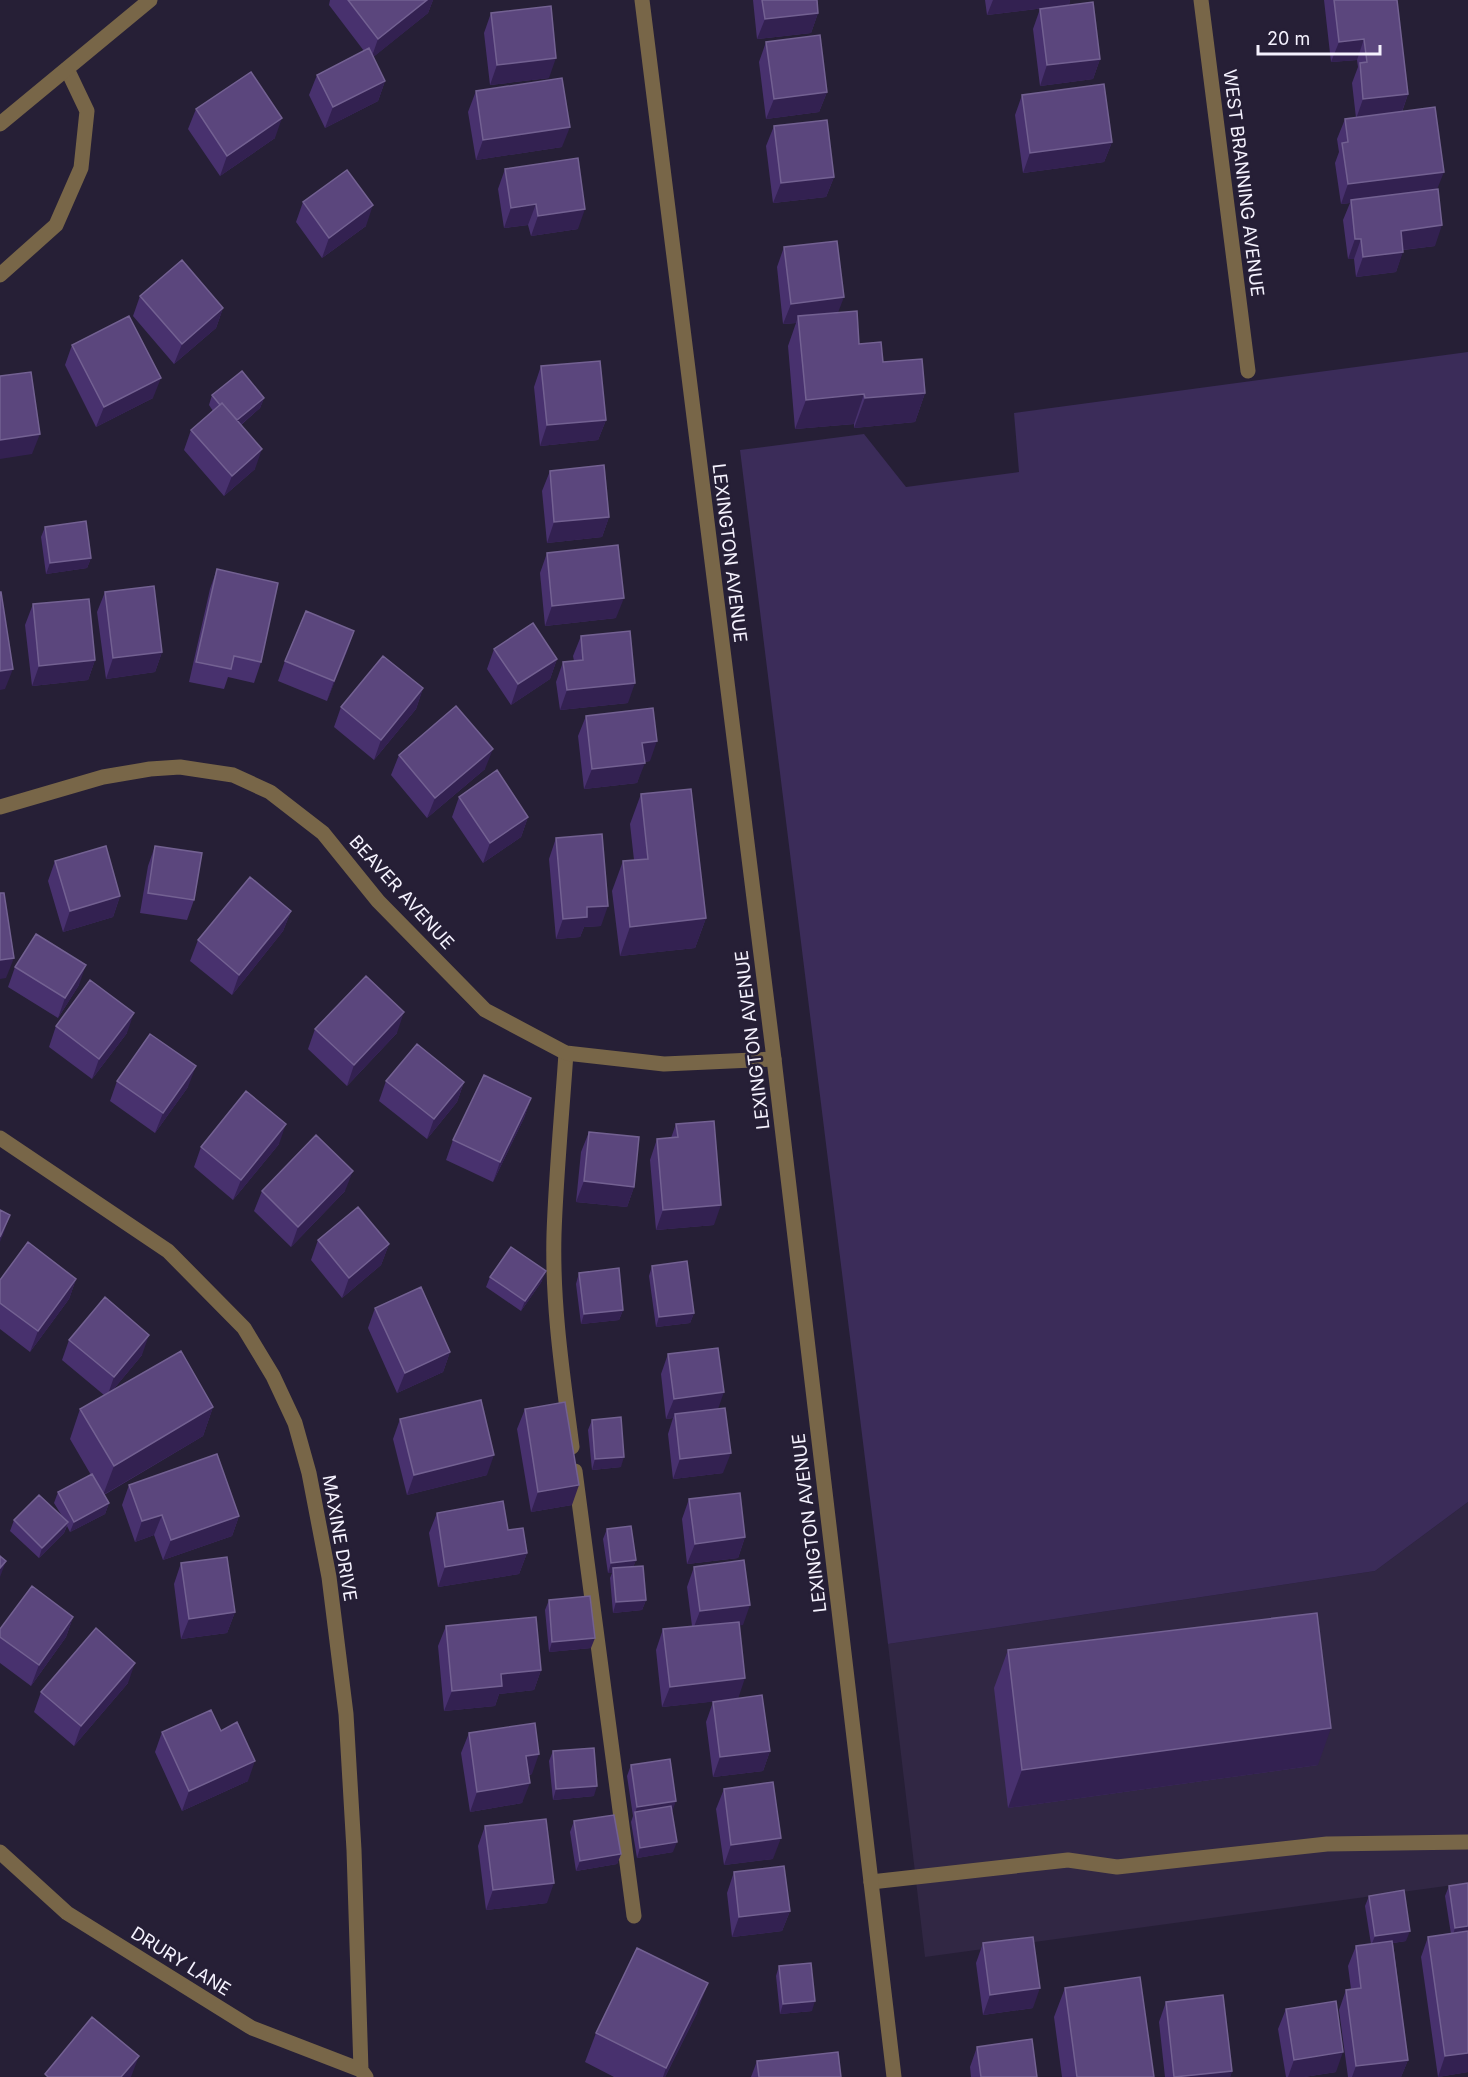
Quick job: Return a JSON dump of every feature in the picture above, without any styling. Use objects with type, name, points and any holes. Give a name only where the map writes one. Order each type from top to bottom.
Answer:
[{"type":"street","points":[[0,124],[150,0]]},
{"type":"street","name":"LEXINGTON AVENUE","points":[[642,0],[774,1059],[894,2077]]},
{"type":"street","name":"WEST BRANNING AVENUE","points":[[1201,0],[1248,371]]},
{"type":"street","points":[[0,275],[56,225],[81,168],[87,111],[67,69]]},
{"type":"street","name":"BEAVER AVENUE","points":[[0,807],[103,777],[150,769],[180,767],[233,775],[270,792],[323,833],[378,901],[485,1011],[566,1053],[664,1064],[774,1059]]},
{"type":"street","points":[[566,1053],[554,1235],[556,1309],[564,1386],[634,1916]]},
{"type":"street","name":"MAXINE DRIVE","points":[[0,1138],[168,1251],[244,1328],[273,1376],[296,1423],[309,1473],[329,1577],[346,1714],[364,2074]]},
{"type":"street","points":[[871,1882],[1068,1860],[1117,1867],[1327,1844],[1468,1842]]},
{"type":"street","name":"DRURY LANE","points":[[0,1852],[67,1913],[252,2028],[364,2074]]},
{"type":"shaded area","points":[[1468,352],[1468,1502],[1375,1571],[888,1644],[740,450],[864,434],[906,487],[1019,472],[1014,413]]},
{"type":"shaded area","points":[[1468,1502],[1468,1883],[925,1957],[888,1644],[1375,1571]]},
{"type":"building","points":[[348,0],[427,0],[378,39]]},
{"type":"building","points":[[762,0],[817,0],[818,13],[765,19]]},
{"type":"building","points":[[1334,0],[1397,0],[1408,94],[1363,99],[1360,63],[1367,62],[1364,39],[1339,42]]},
{"type":"building","points":[[1093,2],[1100,59],[1047,65],[1040,9]]},
{"type":"building","points":[[551,6],[556,58],[497,65],[491,13]]},
{"type":"building","points":[[820,35],[827,92],[774,99],[766,42]]},
{"type":"building","points":[[369,48],[385,81],[333,107],[317,75]]},
{"type":"building","points":[[251,72],[282,118],[227,156],[196,109]]},
{"type":"building","points":[[562,78],[570,127],[483,140],[476,91]]},
{"type":"building","points":[[1104,84],[1112,142],[1030,153],[1022,95]]},
{"type":"building","points":[[1435,107],[1444,172],[1348,184],[1342,143],[1348,142],[1345,119]]},
{"type":"building","points":[[827,120],[834,177],[781,183],[774,126]]},
{"type":"building","points":[[578,158],[585,209],[538,216],[536,204],[511,208],[505,169]]},
{"type":"building","points":[[347,170],[373,205],[329,238],[303,202]]},
{"type":"building","points":[[1438,189],[1442,225],[1401,231],[1403,252],[1363,257],[1361,239],[1355,239],[1351,200]]},
{"type":"building","points":[[837,241],[844,297],[791,304],[784,247]]},
{"type":"building","points":[[182,260],[223,308],[182,344],[140,296]]},
{"type":"building","points":[[857,311],[859,344],[881,342],[883,362],[922,359],[925,393],[865,398],[864,394],[806,400],[798,316]]},
{"type":"building","points":[[129,316],[161,378],[104,407],[72,345]]},
{"type":"building","points":[[600,361],[606,420],[547,425],[541,366]]},
{"type":"building","points":[[242,371],[264,398],[237,420],[212,395]]},
{"type":"building","points":[[31,372],[40,434],[0,440],[0,376]]},
{"type":"building","points":[[222,403],[262,449],[232,476],[191,430]]},
{"type":"building","points":[[604,465],[609,517],[554,522],[550,471]]},
{"type":"building","points":[[86,521],[91,558],[50,563],[45,527]]},
{"type":"building","points":[[618,545],[624,598],[552,606],[547,553]]},
{"type":"building","points":[[217,569],[278,583],[261,662],[234,656],[231,669],[196,662]]},
{"type":"building","points":[[154,586],[162,652],[113,658],[105,592]]},
{"type":"building","points":[[0,592],[13,669],[0,671]]},
{"type":"building","points":[[89,599],[95,660],[39,666],[33,604]]},
{"type":"building","points":[[306,611],[354,631],[334,681],[285,661]]},
{"type":"building","points":[[533,623],[557,659],[518,684],[494,649]]},
{"type":"building","points":[[630,631],[635,683],[567,690],[563,662],[583,660],[581,636]]},
{"type":"building","points":[[383,656],[423,688],[381,740],[341,707]]},
{"type":"building","points":[[456,706],[493,749],[435,798],[399,755]]},
{"type":"building","points":[[653,708],[657,741],[642,743],[645,763],[592,769],[586,716]]},
{"type":"building","points":[[497,770],[528,817],[490,843],[459,797]]},
{"type":"building","points":[[691,789],[706,918],[630,927],[623,861],[648,859],[641,794]]},
{"type":"building","points":[[602,834],[608,906],[587,907],[587,917],[563,919],[556,838]]},
{"type":"building","points":[[106,846],[120,896],[70,911],[55,861]]},
{"type":"building","points":[[155,846],[202,853],[194,900],[148,893]]},
{"type":"building","points":[[250,877],[291,911],[239,975],[198,940]]},
{"type":"building","points":[[0,893],[4,893],[14,958],[0,960]]},
{"type":"building","points":[[36,934],[86,965],[65,998],[15,967]]},
{"type":"building","points":[[366,976],[404,1012],[354,1065],[315,1029]]},
{"type":"building","points":[[90,980],[134,1013],[99,1059],[56,1026]]},
{"type":"building","points":[[150,1034],[196,1066],[163,1113],[117,1081]]},
{"type":"building","points":[[417,1044],[464,1082],[434,1119],[386,1081]]},
{"type":"building","points":[[484,1075],[531,1098],[500,1162],[453,1140]]},
{"type":"building","points":[[246,1091],[286,1124],[241,1180],[201,1147]]},
{"type":"building","points":[[714,1121],[721,1205],[663,1210],[657,1139],[678,1137],[676,1124]]},
{"type":"building","points":[[589,1132],[639,1137],[634,1187],[584,1181]]},
{"type":"building","points":[[316,1135],[353,1171],[298,1227],[262,1191]]},
{"type":"building","points":[[358,1207],[389,1244],[349,1278],[318,1240]]},
{"type":"building","points":[[0,1210],[10,1215],[0,1237]]},
{"type":"building","points":[[28,1242],[76,1279],[38,1331],[0,1303],[0,1280]]},
{"type":"building","points":[[511,1247],[546,1271],[525,1301],[490,1277]]},
{"type":"building","points":[[687,1261],[694,1313],[659,1317],[652,1266]]},
{"type":"building","points":[[619,1268],[623,1310],[584,1314],[579,1273]]},
{"type":"building","points":[[421,1287],[450,1352],[405,1373],[375,1308]]},
{"type":"building","points":[[105,1297],[149,1335],[114,1377],[69,1340]]},
{"type":"building","points":[[718,1348],[724,1392],[674,1399],[668,1354]]},
{"type":"building","points":[[181,1351],[213,1407],[114,1466],[80,1409]]},
{"type":"building","points":[[481,1400],[494,1455],[414,1475],[400,1419]]},
{"type":"building","points":[[565,1402],[579,1485],[538,1492],[525,1409]]},
{"type":"building","points":[[725,1408],[731,1453],[680,1459],[675,1414]]},
{"type":"building","points":[[621,1417],[624,1457],[595,1459],[592,1420]]},
{"type":"building","points":[[217,1454],[239,1516],[171,1540],[162,1515],[142,1521],[129,1485]]},
{"type":"building","points":[[92,1474],[109,1503],[74,1522],[58,1492]]},
{"type":"building","points":[[740,1493],[745,1537],[695,1544],[689,1499]]},
{"type":"building","points":[[39,1495],[68,1522],[42,1548],[14,1520]]},
{"type":"building","points":[[503,1501],[508,1530],[523,1528],[527,1553],[445,1567],[437,1513]]},
{"type":"building","points":[[631,1526],[636,1560],[611,1563],[607,1529]]},
{"type":"building","points":[[0,1556],[6,1561],[0,1568]]},
{"type":"building","points":[[227,1557],[235,1612],[189,1619],[181,1563]]},
{"type":"building","points":[[744,1560],[750,1605],[700,1611],[694,1567]]},
{"type":"building","points":[[643,1566],[646,1600],[616,1602],[613,1568]]},
{"type":"building","points":[[32,1586],[73,1617],[39,1665],[0,1637],[0,1629]]},
{"type":"building","points":[[590,1596],[595,1638],[552,1642],[549,1600]]},
{"type":"building","points":[[1317,1613],[1331,1728],[1022,1770],[1008,1650]]},
{"type":"building","points":[[536,1617],[541,1670],[501,1674],[502,1686],[452,1691],[446,1626]]},
{"type":"building","points":[[739,1622],[745,1678],[670,1687],[663,1629]]},
{"type":"building","points":[[96,1628],[135,1663],[81,1726],[41,1692]]},
{"type":"building","points":[[762,1695],[770,1751],[720,1757],[713,1702]]},
{"type":"building","points":[[211,1710],[221,1731],[237,1722],[255,1761],[189,1791],[162,1732]]},
{"type":"building","points":[[535,1723],[539,1754],[526,1756],[530,1783],[477,1792],[469,1733]]},
{"type":"building","points":[[594,1748],[597,1786],[556,1789],[553,1751]]},
{"type":"building","points":[[670,1759],[676,1801],[637,1807],[631,1765]]},
{"type":"building","points":[[773,1782],[781,1838],[731,1845],[724,1789]]},
{"type":"building","points":[[671,1806],[677,1842],[640,1848],[635,1812]]},
{"type":"building","points":[[614,1815],[621,1854],[580,1861],[574,1821]]},
{"type":"building","points":[[546,1819],[554,1883],[493,1890],[485,1826]]},
{"type":"building","points":[[784,1866],[790,1911],[739,1917],[734,1872]]},
{"type":"building","points":[[1468,1883],[1468,1926],[1455,1928],[1449,1886]]},
{"type":"building","points":[[1404,1890],[1410,1931],[1375,1936],[1369,1896]]},
{"type":"building","points":[[1468,1931],[1468,2053],[1445,2056],[1428,1937]]},
{"type":"building","points":[[1033,1937],[1040,1988],[990,1995],[983,1943]]},
{"type":"building","points":[[1392,1941],[1408,2060],[1356,2066],[1346,1990],[1361,1988],[1356,1946]]},
{"type":"building","points":[[637,1948],[708,1983],[666,2068],[596,2033]]},
{"type":"building","points":[[811,1963],[815,2001],[783,2004],[779,1966]]},
{"type":"building","points":[[1140,1977],[1154,2077],[1077,2077],[1065,1988]]},
{"type":"building","points":[[1223,1995],[1232,2071],[1174,2077],[1166,2002]]},
{"type":"building","points":[[1336,2001],[1343,2052],[1294,2060],[1286,2009]]},
{"type":"building","points":[[92,2017],[139,2056],[121,2077],[48,2077],[45,2074]]},
{"type":"building","points":[[1032,2039],[1037,2077],[981,2077],[977,2047]]},
{"type":"building","points":[[838,2052],[841,2077],[759,2077],[757,2061]]}]
